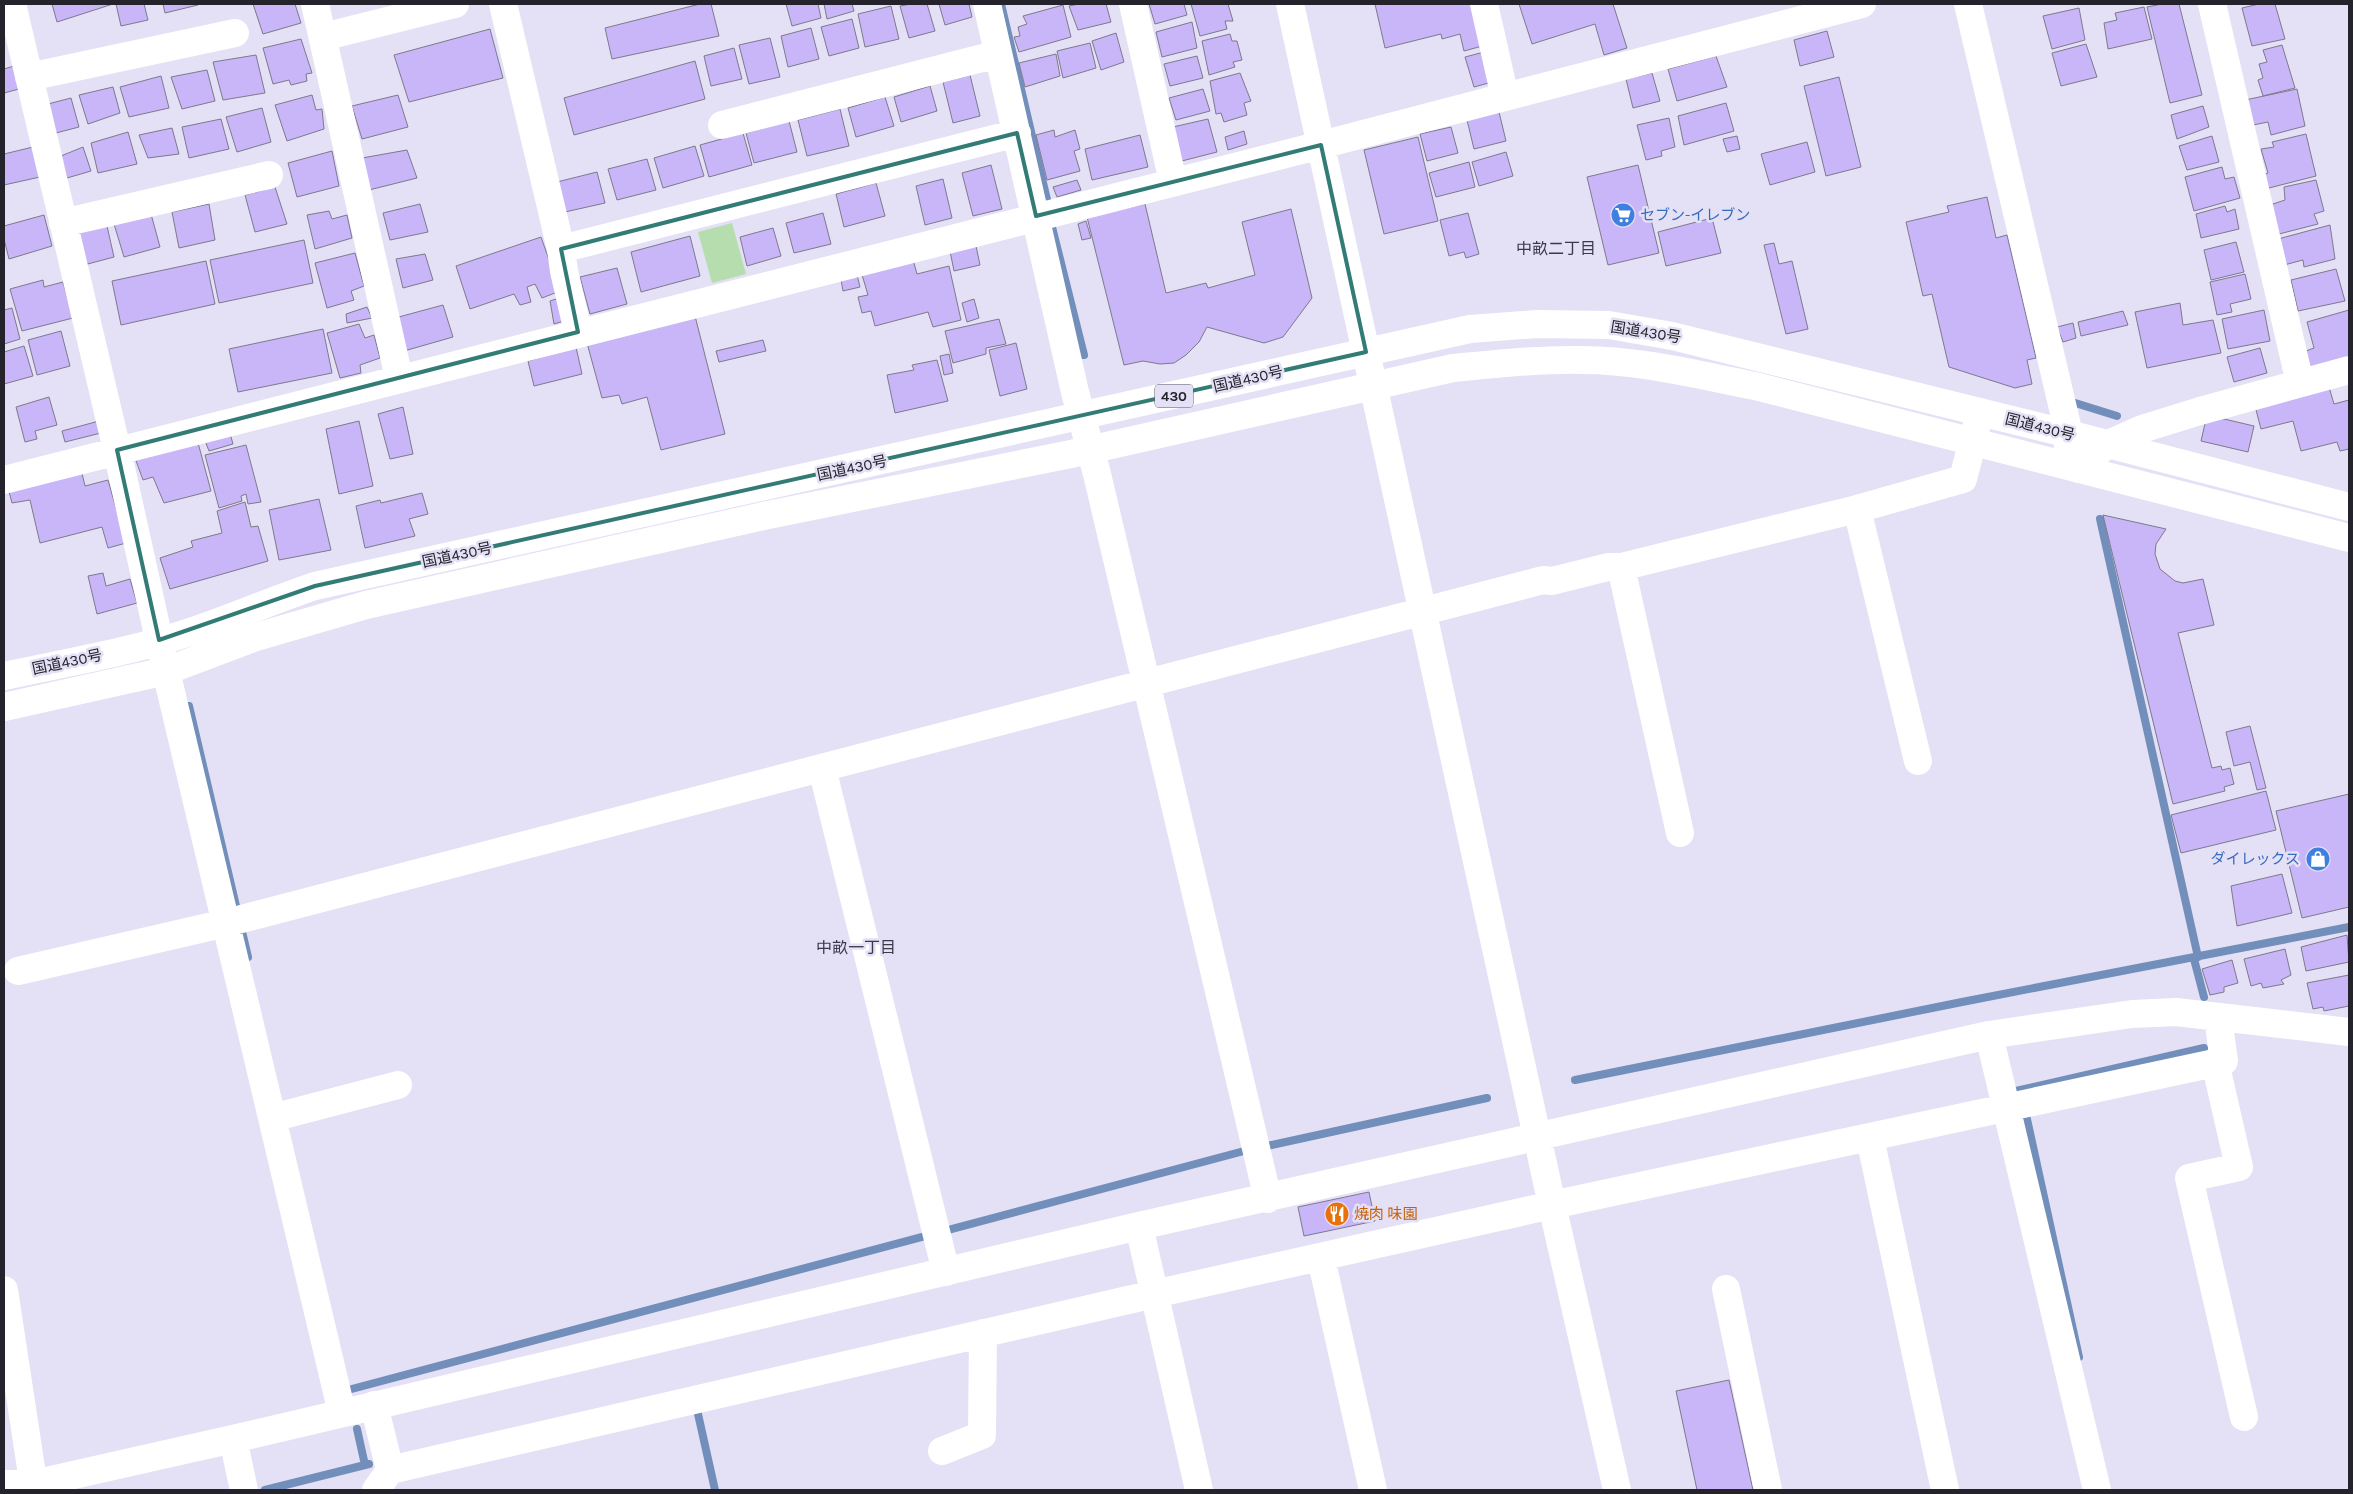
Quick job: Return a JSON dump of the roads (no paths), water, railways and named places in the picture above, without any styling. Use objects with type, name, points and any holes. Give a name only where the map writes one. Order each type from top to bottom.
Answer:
[{"type":"main road","points":[[12,4],[117,450],[166,671],[233,920],[272,1118],[342,1413]]},
{"type":"main road","points":[[316,4],[399,378]]},
{"type":"main road","points":[[323,37],[455,4]]},
{"type":"main road","points":[[503,4],[562,249],[564,271],[578,332]]},
{"type":"main road","points":[[986,4],[1082,417],[1155,682],[1268,1199]]},
{"type":"main road","points":[[1133,4],[1173,182]]},
{"type":"main road","points":[[1290,4],[1552,1205],[1617,1490]]},
{"type":"main road","points":[[1484,4],[1505,97]]},
{"type":"main road","points":[[4,480],[1505,97],[1793,12],[1862,4]]},
{"type":"main road","points":[[1968,4],[2069,434],[2073,467],[2106,445],[2142,429],[2349,370]]},
{"type":"main road","points":[[2212,4],[2300,383]]},
{"type":"main road","points":[[29,77],[235,32]]},
{"type":"main road","points":[[722,125],[998,54]]},
{"type":"main road","points":[[562,249],[1016,134]]},
{"type":"main road","points":[[64,222],[268,175]]},
{"type":"main road","name":"国道430号","points":[[4,676],[189,632],[264,603],[315,586],[1082,417],[1470,329],[1537,324],[1609,325],[1672,336],[2069,434],[2349,507]]},
{"type":"main road","name":"国道430号","points":[[4,707],[166,671],[256,637],[366,605],[768,515],[1091,450],[1453,368],[1511,362],[1583,360],[1658,367],[1755,386],[2349,538]]},
{"type":"main road","points":[[18,971],[233,920],[1543,580],[1552,581],[1608,567],[1621,568],[1857,509],[1963,479],[1980,412]]},
{"type":"main road","points":[[1857,509],[1918,761]]},
{"type":"main road","points":[[1621,568],[1680,833]]},
{"type":"main road","points":[[822,768],[946,1272]]},
{"type":"main road","points":[[4,1484],[36,1484],[1139,1226],[1268,1199],[1989,1035],[2132,1014],[2176,1012],[2218,1018],[2342,1028]]},
{"type":"main road","points":[[374,1406],[383,1480],[695,1400],[983,1333],[1149,1291],[1321,1258],[1552,1205],[1870,1138],[2011,1101],[2224,1061],[2218,1018]]},
{"type":"main road","points":[[1989,1035],[2011,1101],[2097,1490]]},
{"type":"main road","points":[[2216,1062],[2239,1167],[2189,1178],[2244,1417]]},
{"type":"main road","points":[[272,1118],[398,1085]]},
{"type":"main road","points":[[1870,1138],[1945,1490]]},
{"type":"main road","points":[[1139,1226],[1149,1291],[1199,1490]]},
{"type":"main road","points":[[1321,1258],[1372,1490]]},
{"type":"main road","points":[[1726,1289],[1768,1490]]},
{"type":"main road","points":[[4,1290],[36,1484]]},
{"type":"main road","points":[[942,1451],[982,1435],[983,1333]]},
{"type":"main road","points":[[232,1439],[244,1490]]},
{"type":"waterway","points":[[1001,4],[1048,204]]},
{"type":"waterway","points":[[1052,227],[1084,355]]},
{"type":"waterway","points":[[2072,402],[2117,416]]},
{"type":"waterway","points":[[2100,519],[2198,957]]},
{"type":"waterway","points":[[189,706],[248,957]]},
{"type":"waterway","points":[[1575,1080],[2349,927]]},
{"type":"waterway","points":[[2194,959],[2204,997]]},
{"type":"waterway","points":[[2007,1093],[2204,1048]]},
{"type":"waterway","points":[[1267,1146],[1487,1098]]},
{"type":"waterway","points":[[2025,1110],[2079,1357]]},
{"type":"waterway","points":[[348,1390],[1244,1151]]},
{"type":"waterway","points":[[696,1405],[715,1490]]},
{"type":"waterway","points":[[357,1429],[365,1465]]},
{"type":"waterway","points":[[265,1490],[369,1464]]},
{"type":"place","name":"セブン-イレブン","points":[[1623,215]]},
{"type":"place","name":"ダイレックス","points":[[2318,859]]},
{"type":"place","name":"焼肉 味園","points":[[1337,1214]]},
{"type":"district","name":"中畝二丁目","points":[[1556,248]]},
{"type":"district","name":"中畝一丁目","points":[[856,947]]}]
